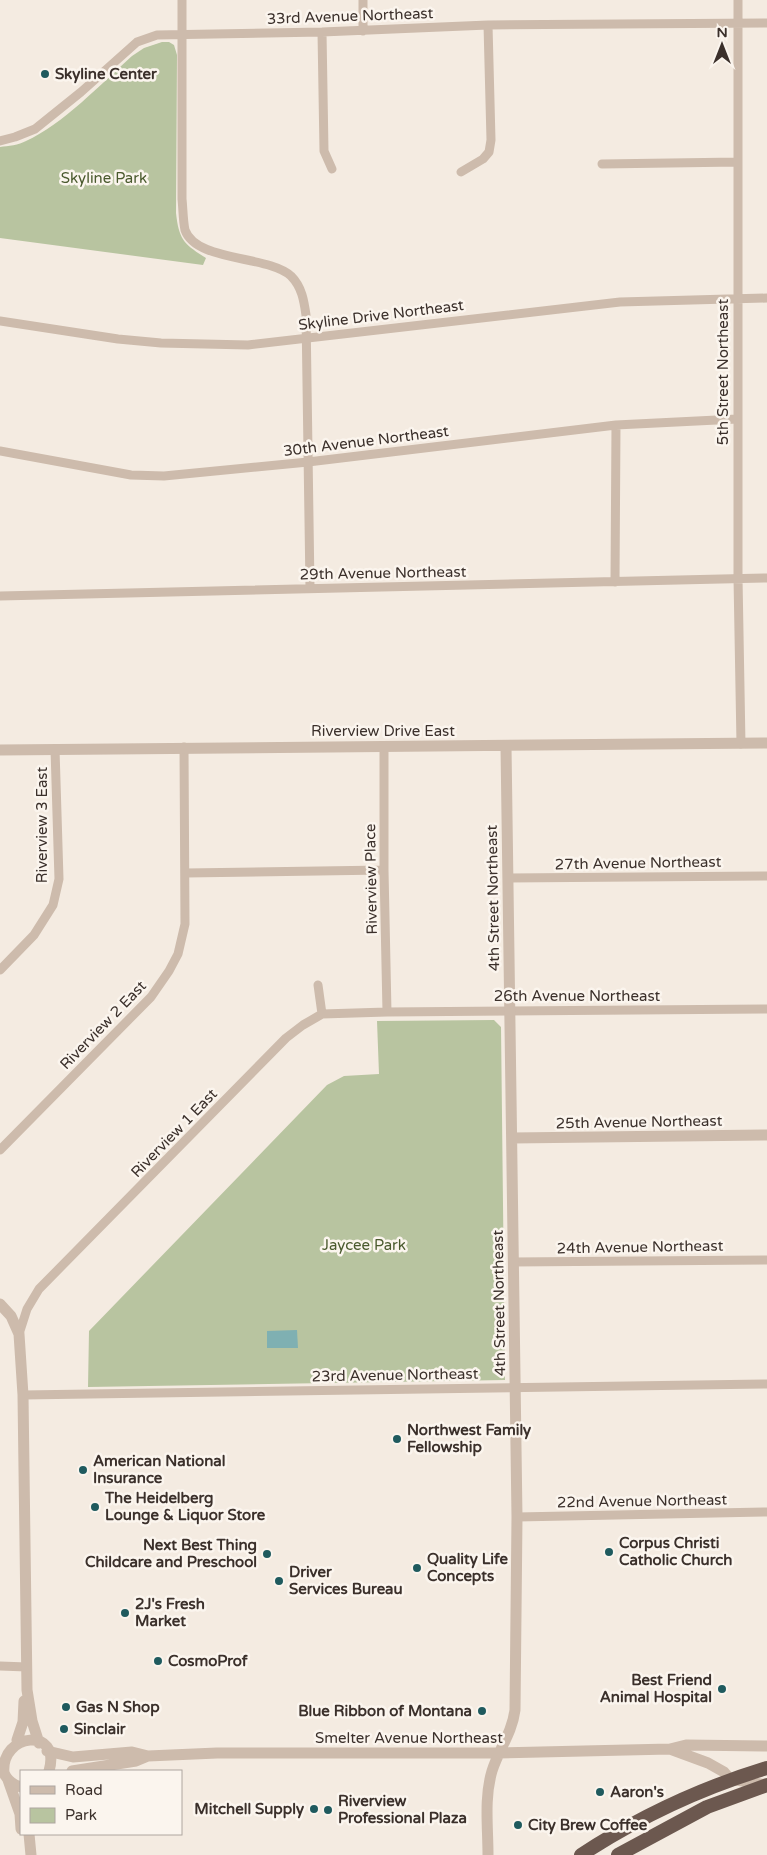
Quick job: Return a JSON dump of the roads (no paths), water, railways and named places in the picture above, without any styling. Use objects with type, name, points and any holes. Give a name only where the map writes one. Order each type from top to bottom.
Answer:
[{"type":"highway","points":[[581,1855],[613,1834],[709,1786],[767,1768]]},
{"type":"highway","points":[[618,1855],[708,1807],[767,1785]]},
{"type":"street","points":[[182,0],[182,199],[186,230],[196,244],[240,259],[272,266],[290,276],[302,293],[306,315],[310,588]]},
{"type":"street","points":[[363,0],[363,31]]},
{"type":"street","name":"5th Street Northeast","points":[[738,0],[737,419],[741,744]]},
{"type":"street","name":"33rd Avenue Northeast","points":[[0,141],[35,129],[81,92],[137,42],[156,35],[363,31],[488,26],[767,23]]},
{"type":"street","points":[[461,172],[483,159],[489,152],[491,140],[488,26]]},
{"type":"street","points":[[322,32],[324,151],[332,169]]},
{"type":"street","points":[[602,164],[738,162]]},
{"type":"street","name":"Skyline Drive Northeast","points":[[0,321],[118,339],[161,343],[248,345],[620,302],[767,298]]},
{"type":"street","name":"30th Avenue Northeast","points":[[0,451],[131,475],[164,476],[308,462],[616,425],[737,419]]},
{"type":"street","points":[[615,582],[616,425]]},
{"type":"street","name":"29th Avenue Northeast","points":[[0,596],[767,578]]},
{"type":"street","name":"Riverview Drive East","points":[[0,750],[767,743]]},
{"type":"street","name":"Riverview Place","points":[[384,746],[387,1012]]},
{"type":"street","name":"4th Street Northeast","points":[[488,1855],[487,1795],[491,1773],[498,1753],[507,1740],[515,1710],[517,1517],[506,746]]},
{"type":"street","name":"Riverview 2 East","points":[[0,1150],[151,997],[178,954],[185,924],[184,747]]},
{"type":"street","name":"Riverview 3 East","points":[[0,970],[34,935],[53,905],[59,880],[55,749]]},
{"type":"street","points":[[186,873],[384,870]]},
{"type":"street","name":"27th Avenue Northeast","points":[[508,878],[767,876]]},
{"type":"street","points":[[318,985],[322,1014]]},
{"type":"street","name":"26th Avenue Northeast","points":[[387,1012],[767,1008]]},
{"type":"street","name":"Riverview 1 East","points":[[20,1334],[27,1309],[39,1289],[286,1038],[322,1014],[387,1012]]},
{"type":"street","name":"25th Avenue Northeast","points":[[512,1138],[767,1135]]},
{"type":"street","name":"24th Avenue Northeast","points":[[513,1262],[767,1260]]},
{"type":"street","points":[[0,1304],[11,1316],[20,1334],[24,1395],[27,1690],[32,1721],[50,1763],[49,1770]]},
{"type":"street","name":"23rd Avenue Northeast","points":[[24,1395],[767,1384]]},
{"type":"street","name":"22nd Avenue Northeast","points":[[517,1517],[767,1512]]},
{"type":"street","points":[[0,1666],[27,1666]]},
{"type":"street","points":[[20,1814],[2,1770],[2,1758],[9,1743],[23,1722],[27,1690]]},
{"type":"street","name":"Smelter Avenue Northeast","points":[[9,1743],[28,1739],[73,1757],[132,1752],[148,1756],[217,1753],[498,1753],[670,1750],[686,1745],[767,1746]]},
{"type":"street","name":"Smelter Avenue Northeast","points":[[670,1750],[708,1763],[724,1772],[730,1779],[767,1785]]},
{"type":"street","name":"Smelter Avenue Northeast","points":[[78,1770],[136,1761],[148,1756]]},
{"type":"street","points":[[4,1776],[20,1786]]},
{"type":"street","points":[[22,1835],[24,1855]]},
{"type":"street","points":[[29,1835],[31,1855]]},
{"type":"water","points":[[297,1330],[298,1348],[267,1348],[267,1331]]},
{"type":"place","name":"Skyline Center","points":[[45,74]]},
{"type":"place","name":"Northwest Family Fellowship","points":[[397,1439]]},
{"type":"place","name":"American National Insurance","points":[[83,1470]]},
{"type":"place","name":"The Heidelberg Lounge & Liquor Store","points":[[95,1507]]},
{"type":"place","name":"Corpus Christi Catholic Church","points":[[609,1552]]},
{"type":"place","name":"Next Best Thing Childcare and Preschool","points":[[267,1554]]},
{"type":"place","name":"Quality Life Concepts","points":[[417,1568]]},
{"type":"place","name":"Driver Services Bureau","points":[[279,1581]]},
{"type":"place","name":"2J's Fresh Market","points":[[125,1613]]},
{"type":"place","name":"CosmoProf","points":[[158,1661]]},
{"type":"place","name":"Best Friend Animal Hospital","points":[[722,1689]]},
{"type":"place","name":"Gas N Shop","points":[[66,1707]]},
{"type":"place","name":"Blue Ribbon of Montana","points":[[482,1711]]},
{"type":"place","name":"Sinclair","points":[[64,1729]]},
{"type":"place","name":"Aaron's","points":[[600,1792]]},
{"type":"place","name":"Mitchell Supply","points":[[314,1809]]},
{"type":"place","name":"Riverview Professional Plaza","points":[[328,1810]]},
{"type":"place","name":"City Brew Coffee","points":[[518,1825]]},
{"type":"park label","name":"Skyline Park","points":[[104,178]]},
{"type":"park label","name":"Jaycee Park","points":[[364,1245]]}]
